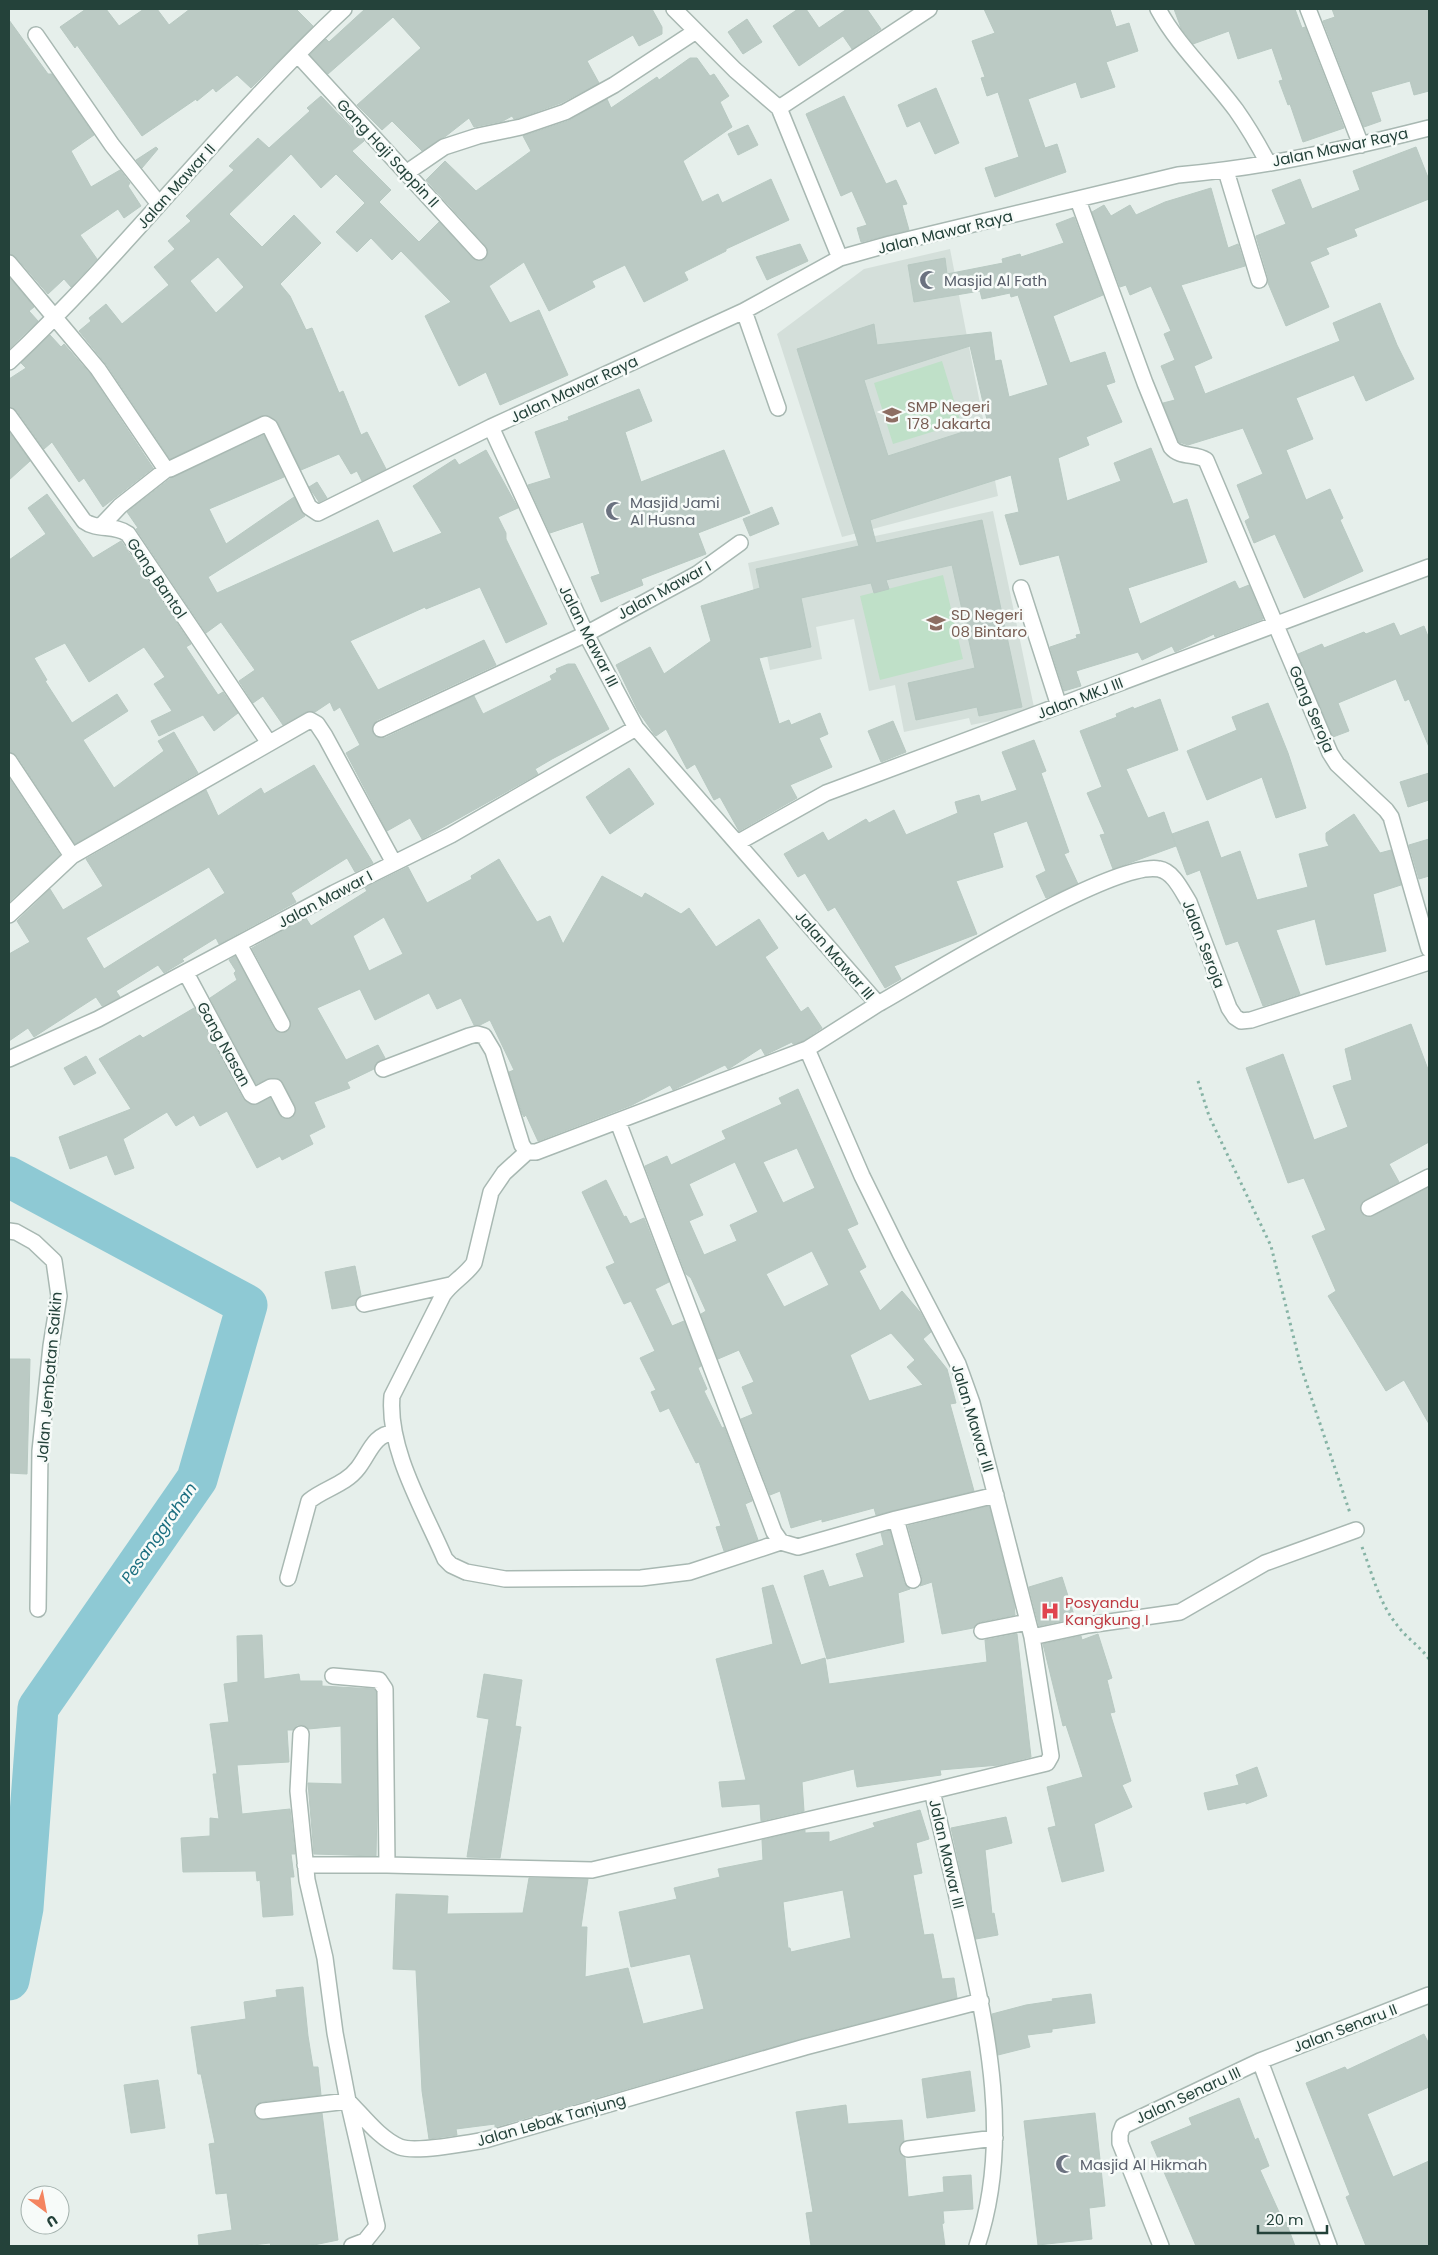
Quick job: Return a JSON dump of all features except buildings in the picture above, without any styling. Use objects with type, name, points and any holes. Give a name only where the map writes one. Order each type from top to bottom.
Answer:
[{"type":"street","name":"Jalan Mawar II","points":[[9,362],[56,318],[258,95],[298,55],[328,14],[344,9]]},
{"type":"street","points":[[674,9],[735,70],[779,108],[840,258]]},
{"type":"street","points":[[779,108],[929,9]]},
{"type":"street","points":[[1158,9],[1178,38],[1236,109],[1256,139],[1268,163]]},
{"type":"street","points":[[1308,9],[1362,145]]},
{"type":"street","points":[[406,173],[444,147],[478,136],[521,127],[565,112],[614,85],[696,31]]},
{"type":"street","points":[[36,35],[112,144],[159,204]]},
{"type":"street","name":"Gang Haji Sappin II","points":[[298,55],[479,252]]},
{"type":"street","name":"Jalan Mawar Raya","points":[[167,469],[170,470],[265,424],[271,430],[311,511],[318,513],[491,428],[744,311],[840,258],[890,244],[1178,176],[1226,171],[1306,158],[1429,128]]},
{"type":"street","points":[[1226,171],[1259,280]]},
{"type":"street","name":"Gang Seroja","points":[[1078,200],[1145,383],[1171,447],[1177,453],[1198,456],[1206,460],[1330,753],[1337,764],[1391,817],[1429,949]]},
{"type":"street","points":[[9,263],[98,369],[162,465],[167,469],[120,506],[100,526]]},
{"type":"street","points":[[744,311],[778,408]]},
{"type":"street","name":"Gang Bantol","points":[[9,416],[84,521],[89,524],[120,528],[128,534],[269,742]]},
{"type":"street","name":"Jalan Mawar III","points":[[491,428],[586,634],[636,728],[738,842],[878,1004],[807,1049],[866,1185],[958,1364],[972,1403],[1032,1637],[1051,1760],[1047,1763],[932,1791],[981,2001],[994,2098],[995,2138],[991,2188],[984,2225],[977,2246]]},
{"type":"street","name":"Jalan Mawar I","points":[[381,729],[586,634],[697,574],[740,543]]},
{"type":"street","name":"Jalan MKJ III","points":[[738,842],[826,793],[1274,624],[1429,568]]},
{"type":"street","points":[[1021,588],[1059,706]]},
{"type":"street","points":[[9,915],[72,856],[183,794],[269,742],[305,722],[314,720],[325,736],[394,863]]},
{"type":"street","name":"Jalan Mawar I","points":[[9,1059],[98,1019],[483,818],[636,728]]},
{"type":"street","points":[[9,760],[72,856]]},
{"type":"street","name":"Jalan Seroja","points":[[878,1004],[1024,921],[1114,878],[1146,868],[1164,870],[1180,887],[1189,902],[1229,1008],[1235,1017],[1241,1021],[1251,1020],[1429,962]]},
{"type":"street","points":[[239,944],[282,1024]]},
{"type":"street","name":"Gang Nasan","points":[[186,973],[251,1094],[254,1096],[271,1087],[275,1087],[287,1110]]},
{"type":"street","points":[[383,1069],[469,1036],[477,1034],[484,1036],[493,1051],[522,1144],[527,1152]]},
{"type":"street","points":[[364,1304],[450,1285],[468,1273],[474,1264],[494,1187],[504,1173],[527,1152],[536,1152],[618,1122],[807,1049]]},
{"type":"street","points":[[618,1122],[774,1532],[781,1542]]},
{"type":"street","points":[[1369,1208],[1429,1177]]},
{"type":"street","name":"Jalan Jembatan Saikin","points":[[9,1230],[34,1242],[54,1261],[59,1296],[51,1346],[40,1451],[38,1609]]},
{"type":"street","points":[[450,1285],[392,1396],[391,1411],[393,1433],[402,1463],[445,1559],[451,1565],[466,1572],[505,1579],[642,1578],[690,1572],[781,1542],[798,1547],[896,1519],[996,1495]]},
{"type":"street","points":[[288,1578],[309,1502],[342,1483],[358,1468],[379,1437],[393,1433]]},
{"type":"street","points":[[896,1519],[913,1580]]},
{"type":"street","points":[[1032,1637],[1088,1625],[1180,1612],[1190,1608],[1242,1574],[1265,1563],[1356,1530]]},
{"type":"street","points":[[982,1631],[1028,1622]]},
{"type":"street","points":[[333,1676],[379,1680],[385,1689],[386,1865]]},
{"type":"street","points":[[301,1734],[298,1791],[305,1865],[325,1958],[348,2101],[377,2226],[371,2236],[365,2241],[352,2246]]},
{"type":"street","points":[[305,1865],[592,1870],[932,1791]]},
{"type":"street","name":"Jalan Senaru II","points":[[1260,2061],[1429,1995]]},
{"type":"street","name":"Jalan Lebak Tanjung","points":[[348,2101],[379,2132],[401,2148],[439,2148],[485,2140],[805,2047],[981,2001]]},
{"type":"street","points":[[1260,2061],[1329,2246]]},
{"type":"street","name":"Jalan Senaru III","points":[[1160,2246],[1120,2143],[1122,2129],[1129,2123],[1260,2061]]},
{"type":"street","points":[[263,2111],[348,2101]]},
{"type":"street","points":[[908,2149],[995,2138]]},
{"type":"path","points":[[1198,1081],[1210,1116],[1271,1246],[1301,1366],[1356,1530],[1386,1609],[1397,1626],[1422,1649],[1429,1659]]},
{"type":"shaded area","name":"SMP Negeri 178 Jakarta","points":[[950,249],[998,496],[842,537],[777,334],[864,269]]},
{"type":"shaded area","name":"SD Negeri 08 Bintaro","points":[[993,511],[1035,712],[971,725],[969,718],[904,732],[895,685],[869,691],[854,619],[816,627],[822,659],[770,670],[748,563]]},
{"type":"green space","points":[[942,361],[961,423],[893,444],[874,383]]},
{"type":"green space","points":[[943,575],[963,659],[880,680],[860,596]]},
{"type":"waterway","name":"Pesanggrahan","points":[[9,1177],[247,1305],[197,1479],[38,1708],[23,1908],[9,1980]]},
{"type":"place","name":"Masjid Al Fath","points":[[929,280]]},
{"type":"place","name":"SMP Negeri 178 Jakarta","points":[[892,415]]},
{"type":"place","name":"Masjid Jami Al Husna","points":[[615,511]]},
{"type":"place","name":"SD Negeri 08 Bintaro","points":[[936,623]]},
{"type":"place","name":"Posyandu Kangkung I","points":[[1050,1611]]},
{"type":"place","name":"Masjid Al Hikmah","points":[[1065,2164]]}]
